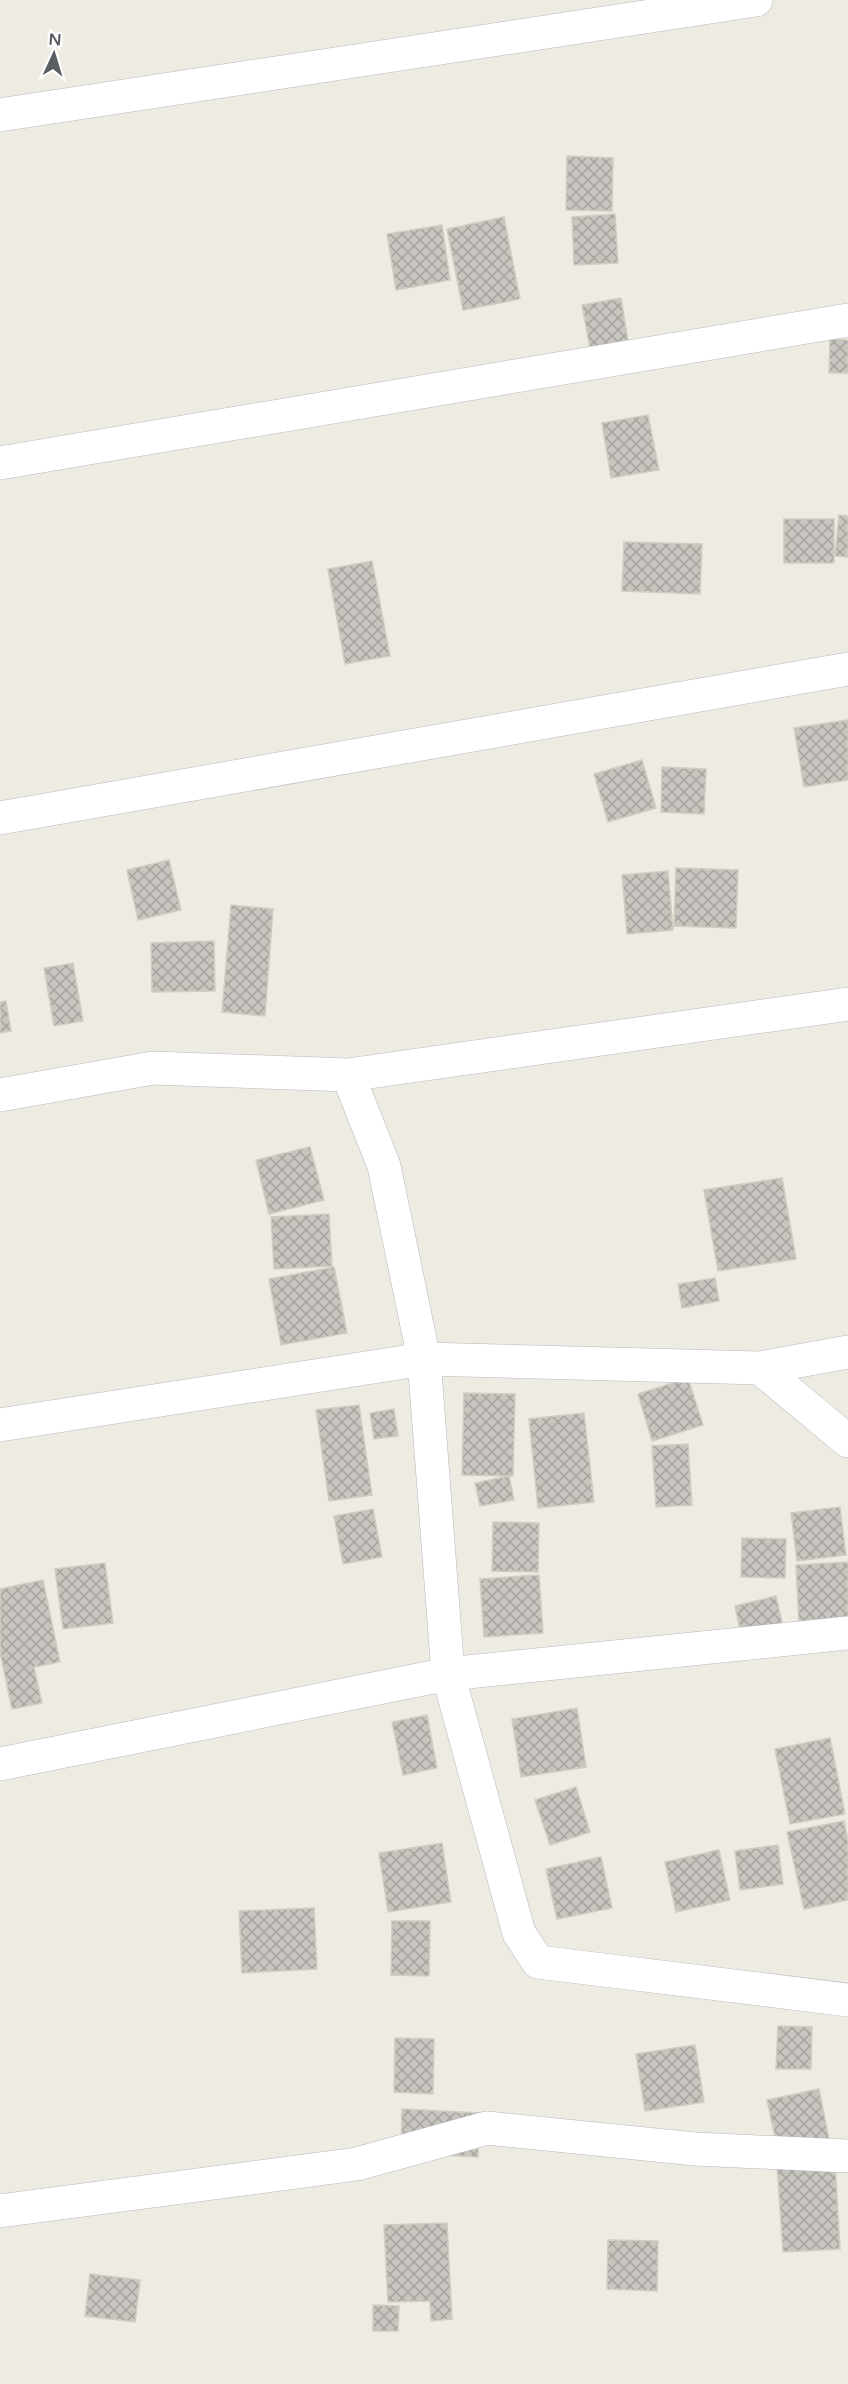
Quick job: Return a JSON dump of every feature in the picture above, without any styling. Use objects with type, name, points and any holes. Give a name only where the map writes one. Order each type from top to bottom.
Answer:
[{"type":"street","points":[[0,115],[756,0]]},
{"type":"street","points":[[0,463],[848,320]]},
{"type":"street","points":[[0,818],[848,669]]},
{"type":"street","points":[[0,1095],[153,1068],[348,1075],[848,1004]]},
{"type":"street","points":[[348,1075],[384,1166],[424,1359],[448,1674],[519,1933],[538,1962],[848,2000]]},
{"type":"street","points":[[0,1425],[424,1359],[760,1368],[848,1352]]},
{"type":"street","points":[[760,1368],[848,1441]]},
{"type":"street","points":[[0,1764],[448,1674],[848,1633]]},
{"type":"street","points":[[0,2211],[67,2204],[357,2164],[487,2128],[695,2149],[848,2156]]},
{"type":"building","points":[[567,156],[613,158],[612,211],[566,210]]},
{"type":"building","points":[[615,214],[618,263],[574,265],[572,217]]},
{"type":"building","points":[[504,217],[520,299],[463,310],[447,229]]},
{"type":"building","points":[[442,225],[450,280],[396,290],[387,234]]},
{"type":"building","points":[[621,298],[629,347],[591,354],[582,305]]},
{"type":"building","points":[[830,339],[848,340],[848,373],[829,373]]},
{"type":"building","points":[[648,415],[659,470],[611,478],[602,423]]},
{"type":"building","points":[[839,515],[848,516],[848,557],[835,556]]},
{"type":"building","points":[[784,519],[834,519],[834,563],[784,563]]},
{"type":"building","points":[[624,542],[702,544],[700,594],[622,591]]},
{"type":"building","points":[[372,561],[390,656],[345,664],[328,569]]},
{"type":"building","points":[[848,720],[848,780],[804,787],[794,728]]},
{"type":"building","points":[[642,760],[656,808],[608,822],[594,774]]},
{"type":"building","points":[[662,767],[706,769],[704,814],[661,812]]},
{"type":"building","points":[[169,860],[181,910],[138,920],[127,870]]},
{"type":"building","points":[[676,868],[738,870],[736,928],[674,926]]},
{"type":"building","points":[[668,871],[673,930],[627,934],[622,875]]},
{"type":"building","points":[[231,905],[273,909],[265,1016],[222,1012]]},
{"type":"building","points":[[214,941],[215,991],[152,992],[151,943]]},
{"type":"building","points":[[73,963],[83,1021],[54,1026],[44,968]]},
{"type":"building","points":[[6,1001],[11,1031],[0,1033],[0,1002]]},
{"type":"building","points":[[310,1147],[324,1200],[269,1214],[256,1160]]},
{"type":"building","points":[[782,1178],[796,1259],[718,1271],[704,1190]]},
{"type":"building","points":[[329,1214],[332,1266],[274,1269],[271,1217]]},
{"type":"building","points":[[334,1267],[347,1333],[281,1345],[269,1279]]},
{"type":"building","points":[[715,1278],[719,1301],[682,1308],[678,1284]]},
{"type":"building","points":[[688,1378],[703,1425],[652,1441],[638,1394]]},
{"type":"building","points":[[464,1393],[515,1394],[513,1476],[462,1475]]},
{"type":"building","points":[[359,1405],[372,1495],[329,1501],[316,1410]]},
{"type":"building","points":[[394,1409],[398,1436],[374,1439],[370,1413]]},
{"type":"building","points":[[584,1413],[594,1502],[538,1508],[529,1419]]},
{"type":"building","points":[[688,1444],[692,1505],[656,1507],[652,1446]]},
{"type":"building","points":[[509,1476],[514,1500],[480,1506],[475,1483]]},
{"type":"building","points":[[840,1507],[846,1555],[797,1561],[791,1513]]},
{"type":"building","points":[[373,1509],[382,1557],[343,1564],[334,1516]]},
{"type":"building","points":[[493,1522],[539,1523],[538,1572],[492,1571]]},
{"type":"building","points":[[742,1538],[786,1539],[785,1578],[741,1577]]},
{"type":"building","points":[[848,1562],[848,1623],[799,1625],[796,1565]]},
{"type":"building","points":[[105,1563],[113,1623],[63,1629],[55,1569]]},
{"type":"building","points":[[539,1575],[543,1633],[484,1637],[480,1579]]},
{"type":"building","points":[[43,1580],[60,1662],[34,1667],[42,1703],[12,1709],[0,1652],[0,1589]]},
{"type":"building","points":[[776,1596],[787,1644],[745,1653],[735,1606]]},
{"type":"building","points":[[577,1708],[586,1767],[521,1777],[512,1719]]},
{"type":"building","points":[[427,1715],[437,1768],[403,1775],[392,1722]]},
{"type":"building","points":[[830,1738],[845,1814],[790,1824],[775,1749]]},
{"type":"building","points":[[576,1787],[590,1832],[550,1845],[535,1800]]},
{"type":"building","points":[[844,1821],[848,1841],[848,1900],[804,1909],[787,1832]]},
{"type":"building","points":[[442,1843],[451,1902],[388,1912],[379,1853]]},
{"type":"building","points":[[778,1845],[783,1884],[740,1890],[735,1851]]},
{"type":"building","points":[[719,1850],[730,1900],[676,1912],[665,1862]]},
{"type":"building","points":[[601,1857],[612,1908],[557,1919],[546,1869]]},
{"type":"building","points":[[314,1908],[317,1969],[242,1973],[239,1911]]},
{"type":"building","points":[[392,1921],[430,1921],[429,1976],[391,1975]]},
{"type":"building","points":[[778,2026],[812,2027],[811,2069],[776,2069]]},
{"type":"building","points":[[395,2038],[434,2039],[433,2094],[394,2092]]},
{"type":"building","points":[[695,2045],[704,2102],[645,2111],[636,2054]]},
{"type":"building","points":[[819,2089],[831,2149],[780,2159],[767,2100]]},
{"type":"building","points":[[402,2109],[480,2113],[478,2157],[401,2153]]},
{"type":"building","points":[[835,2162],[840,2249],[783,2252],[777,2166]]},
{"type":"building","points":[[447,2223],[452,2319],[431,2321],[430,2301],[388,2302],[384,2225]]},
{"type":"building","points":[[608,2240],[658,2241],[657,2291],[607,2289]]},
{"type":"building","points":[[90,2274],[140,2280],[135,2322],[85,2316]]},
{"type":"building","points":[[373,2305],[399,2306],[398,2331],[373,2331]]}]
